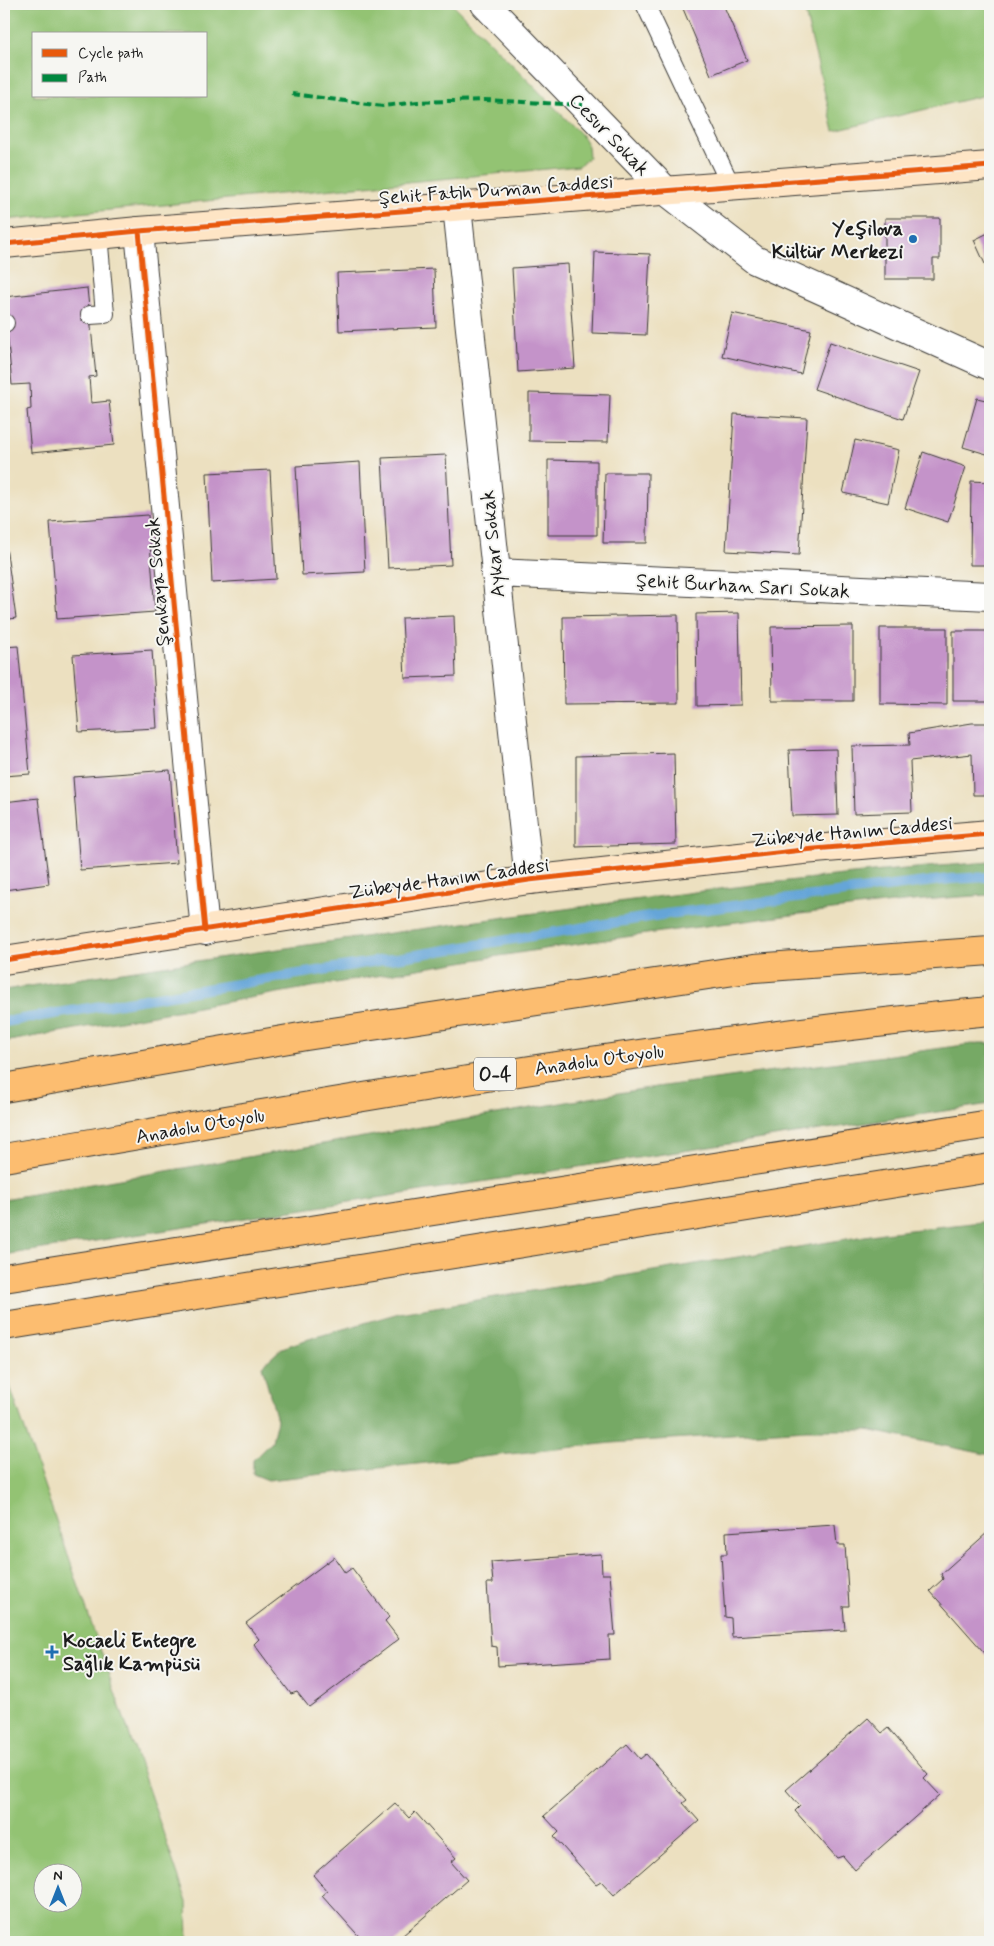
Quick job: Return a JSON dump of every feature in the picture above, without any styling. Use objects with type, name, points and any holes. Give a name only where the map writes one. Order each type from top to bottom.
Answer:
[{"type":"main road","points":[[4,1088],[306,1036],[754,968],[990,950]]},
{"type":"main road","name":"Anadolu Otoyolu","points":[[4,1158],[539,1067],[903,1020],[990,1011]]},
{"type":"main road","points":[[4,1278],[990,1124]]},
{"type":"main road","points":[[4,1326],[990,1168]]},
{"type":"street","name":"Cesur Sokak","points":[[484,4],[666,191],[755,260],[990,366]]},
{"type":"street","name":"Şehit Fatih Duman Caddesi","points":[[4,244],[98,234],[990,166]]},
{"type":"street","name":"Aykar Sokak","points":[[457,207],[528,880]]},
{"type":"street","name":"Şenkaya Sokak","points":[[139,231],[205,931]]},
{"type":"street","name":"Şehit Burhan Sarı Sokak","points":[[495,573],[990,596]]},
{"type":"street","name":"Zübeyde Hanım Caddesi","points":[[4,960],[205,931],[528,880],[802,850],[990,834]]},
{"type":"lane","points":[[645,4],[731,186]]},
{"type":"lane","points":[[90,315],[104,314],[98,234]]},
{"type":"green space","points":[[4,4],[452,4],[581,134],[588,146],[589,157],[579,166],[4,220]]},
{"type":"green space","points":[[803,4],[990,4],[990,94],[834,131]]},
{"type":"green space","points":[[990,862],[990,895],[822,911],[541,949],[4,1042],[4,990],[331,941],[643,899],[759,884]]},
{"type":"green space","points":[[990,1043],[990,1104],[4,1255],[4,1199],[642,1089]]},
{"type":"green space","points":[[990,1221],[990,1455],[867,1430],[806,1430],[612,1443],[268,1480],[253,1474],[253,1460],[272,1441],[277,1420],[262,1366],[282,1348],[302,1341],[399,1313],[883,1233]]},
{"type":"green space","name":"Kocaeli Entegre Sağlık Kampüsü","points":[[4,1369],[187,1902],[188,1942],[4,1942]]},
{"type":"building","points":[[681,4],[723,4],[747,60],[711,75]]},
{"type":"building","name":"Yeşilova Kültür Merkezi","points":[[885,218],[940,218],[940,259],[933,259],[933,279],[885,279]]},
{"type":"building","points":[[990,232],[990,275],[974,240]]},
{"type":"building","points":[[595,252],[650,254],[646,335],[592,333]]},
{"type":"building","points":[[568,264],[575,368],[518,372],[512,268]]},
{"type":"building","points":[[434,269],[436,327],[339,331],[337,273]]},
{"type":"building","points":[[87,288],[96,376],[89,377],[91,403],[109,401],[114,445],[31,453],[27,410],[31,409],[30,384],[12,385],[4,297]]},
{"type":"building","points":[[732,313],[811,330],[801,374],[722,356]]},
{"type":"building","points":[[830,342],[919,372],[903,419],[814,389]]},
{"type":"building","points":[[529,393],[610,395],[608,442],[529,441]]},
{"type":"building","points":[[977,398],[990,401],[990,455],[963,447]]},
{"type":"building","points":[[734,414],[807,418],[799,555],[726,551]]},
{"type":"building","points":[[855,440],[899,450],[888,503],[843,493]]},
{"type":"building","points":[[923,452],[966,467],[948,522],[905,508]]},
{"type":"building","points":[[446,455],[451,565],[388,568],[382,458]]},
{"type":"building","points":[[548,460],[597,461],[597,535],[548,535]]},
{"type":"building","points":[[360,462],[365,572],[302,575],[296,466]]},
{"type":"building","points":[[270,470],[276,579],[212,583],[207,473]]},
{"type":"building","points":[[605,473],[648,473],[647,543],[603,543]]},
{"type":"building","points":[[971,481],[990,482],[990,565],[970,565]]},
{"type":"building","points":[[148,515],[155,612],[57,619],[50,522]]},
{"type":"building","points":[[4,532],[16,618],[4,620]]},
{"type":"building","points":[[739,613],[741,705],[697,706],[696,614]]},
{"type":"building","points":[[678,615],[679,703],[564,704],[563,617]]},
{"type":"building","points":[[454,616],[456,676],[405,678],[402,618]]},
{"type":"building","points":[[853,626],[853,701],[772,701],[771,627]]},
{"type":"building","points":[[880,628],[947,628],[947,705],[880,704]]},
{"type":"building","points":[[953,631],[990,631],[990,701],[953,701]]},
{"type":"building","points":[[18,646],[30,774],[4,776],[4,647]]},
{"type":"building","points":[[152,650],[157,728],[79,732],[73,655]]},
{"type":"building","points":[[972,723],[990,723],[990,795],[973,795],[972,754],[910,761],[912,812],[854,814],[852,746],[910,745],[909,733]]},
{"type":"building","points":[[836,749],[838,815],[792,816],[789,750]]},
{"type":"building","points":[[674,753],[676,844],[576,847],[576,756]]},
{"type":"building","points":[[170,770],[177,863],[80,870],[73,777]]},
{"type":"building","points":[[38,798],[49,884],[4,890],[4,802]]},
{"type":"building","points":[[835,1525],[837,1545],[845,1545],[849,1606],[843,1606],[845,1630],[732,1637],[731,1618],[725,1617],[721,1554],[727,1554],[726,1532]]},
{"type":"building","points":[[988,1532],[990,1534],[990,1659],[930,1591],[943,1579],[941,1574]]},
{"type":"building","points":[[601,1554],[602,1574],[610,1574],[615,1635],[609,1635],[610,1659],[498,1666],[497,1647],[491,1646],[487,1583],[493,1583],[491,1562]]},
{"type":"building","points":[[334,1557],[345,1573],[352,1568],[389,1617],[385,1621],[399,1639],[309,1707],[297,1692],[291,1694],[254,1644],[259,1639],[246,1623]]},
{"type":"building","points":[[868,1718],[882,1733],[888,1728],[928,1774],[924,1778],[940,1795],[855,1870],[843,1856],[837,1858],[795,1811],[800,1806],[786,1790]]},
{"type":"building","points":[[627,1744],[640,1759],[646,1754],[687,1800],[683,1803],[699,1821],[614,1895],[601,1881],[596,1884],[554,1837],[559,1832],[544,1816]]},
{"type":"building","points":[[395,1803],[409,1818],[415,1812],[456,1858],[451,1862],[467,1880],[395,1942],[372,1942],[370,1940],[364,1942],[322,1895],[327,1891],[313,1875]]},
{"type":"waterway","points":[[4,1022],[667,914],[950,879],[990,877]]},
{"type":"marked path","points":[[292,94],[383,106],[418,102],[484,100],[583,105]]},
{"type":"cycle path","points":[[4,244],[139,231],[990,166]]},
{"type":"cycle path","points":[[139,231],[205,931]]},
{"type":"cycle path","points":[[4,960],[529,880],[803,850],[990,834]]},
{"type":"place","name":"Yeşilova Kültür Merkezi","points":[[913,239]]},
{"type":"place","name":"Kocaeli Entegre Sağlık Kampüsü","points":[[52,1652]]}]
